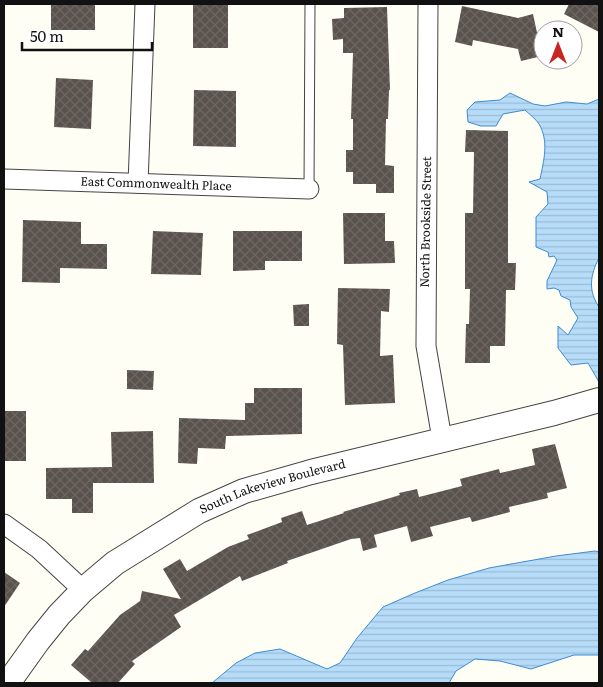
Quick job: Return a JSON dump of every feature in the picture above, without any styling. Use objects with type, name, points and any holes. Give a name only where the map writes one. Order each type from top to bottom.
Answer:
[{"type":"street","points":[[138,183],[145,4]]},
{"type":"street","name":"North Brookside Street","points":[[428,4],[426,346],[442,439]]},
{"type":"street","name":"East Commonwealth Place","points":[[4,179],[308,189]]},
{"type":"street","name":"South Lakeview Boulevard","points":[[8,683],[38,640],[83,590],[115,562],[199,511],[244,492],[311,472],[554,413],[599,400]]},
{"type":"street","points":[[4,524],[39,549],[83,590]]},
{"type":"lane","points":[[308,189],[310,4]]},
{"type":"water","points":[[510,93],[533,104],[545,106],[566,102],[587,104],[599,99],[599,258],[591,283],[595,301],[599,307],[599,382],[588,363],[571,365],[558,348],[558,326],[568,335],[578,318],[571,307],[570,300],[561,296],[559,290],[554,288],[547,289],[547,281],[557,260],[554,256],[549,257],[548,252],[536,247],[536,217],[548,204],[547,192],[529,182],[540,179],[543,165],[545,144],[539,124],[525,110],[503,114],[496,126],[481,126],[468,122],[467,110],[475,102],[500,100]]},
{"type":"water","points":[[595,551],[599,552],[599,655],[574,655],[531,669],[500,661],[475,659],[456,671],[449,683],[212,683],[236,663],[255,653],[280,649],[327,669],[340,663],[357,638],[383,607],[448,580],[489,568]]},
{"type":"building","points":[[51,4],[95,4],[95,30],[51,30]]},
{"type":"building","points":[[193,4],[228,4],[228,48],[193,48]]},
{"type":"building","points":[[569,4],[599,4],[599,32],[583,24],[583,20],[576,20],[564,14]]},
{"type":"building","points":[[462,6],[518,18],[533,14],[533,58],[521,61],[518,49],[473,40],[472,46],[455,42]]},
{"type":"building","points":[[387,7],[390,90],[388,119],[386,119],[385,165],[394,166],[394,193],[376,193],[376,184],[353,184],[353,172],[346,172],[346,150],[353,150],[353,119],[351,119],[353,53],[343,53],[343,39],[333,40],[332,19],[344,18],[344,8]]},
{"type":"building","points":[[56,78],[93,80],[91,129],[54,127]]},
{"type":"building","points":[[194,90],[236,91],[236,147],[193,146]]},
{"type":"building","points":[[466,130],[508,131],[508,263],[516,263],[515,290],[506,290],[505,346],[490,346],[490,363],[465,363],[466,324],[469,324],[470,289],[465,289],[465,213],[473,213],[474,152],[465,152]]},
{"type":"building","points":[[343,213],[385,213],[385,241],[394,241],[395,263],[344,264]]},
{"type":"building","points":[[23,220],[81,222],[81,244],[107,244],[107,269],[60,268],[60,283],[22,282]]},
{"type":"building","points":[[153,231],[203,233],[201,275],[151,274]]},
{"type":"building","points":[[233,231],[302,231],[302,261],[265,261],[265,270],[233,271]]},
{"type":"building","points":[[338,288],[390,289],[389,312],[381,311],[380,356],[393,355],[395,403],[345,405],[343,345],[337,344]]},
{"type":"building","points":[[309,304],[309,326],[294,326],[293,305]]},
{"type":"building","points":[[127,370],[154,371],[153,390],[127,389]]},
{"type":"building","points":[[254,388],[302,388],[302,434],[226,436],[225,449],[198,448],[197,464],[178,463],[179,418],[245,420],[245,403],[254,403]]},
{"type":"building","points":[[4,411],[26,411],[26,461],[4,461]]},
{"type":"building","points":[[153,431],[154,483],[93,483],[93,513],[72,513],[72,499],[46,499],[46,468],[112,467],[111,432]]},
{"type":"building","points":[[555,444],[567,488],[547,493],[548,498],[509,507],[510,512],[472,522],[470,517],[430,527],[433,536],[411,542],[407,526],[374,535],[377,547],[363,551],[360,538],[351,539],[287,561],[288,563],[242,581],[240,576],[174,615],[181,627],[132,661],[135,664],[118,683],[92,683],[71,665],[85,649],[88,651],[120,615],[140,601],[142,591],[181,599],[163,569],[180,559],[187,571],[228,547],[249,539],[247,535],[282,522],[281,518],[302,511],[307,525],[400,495],[399,493],[417,489],[419,497],[462,486],[460,479],[499,469],[500,473],[535,465],[532,449]]},
{"type":"building","points":[[4,572],[20,583],[4,607]]}]
